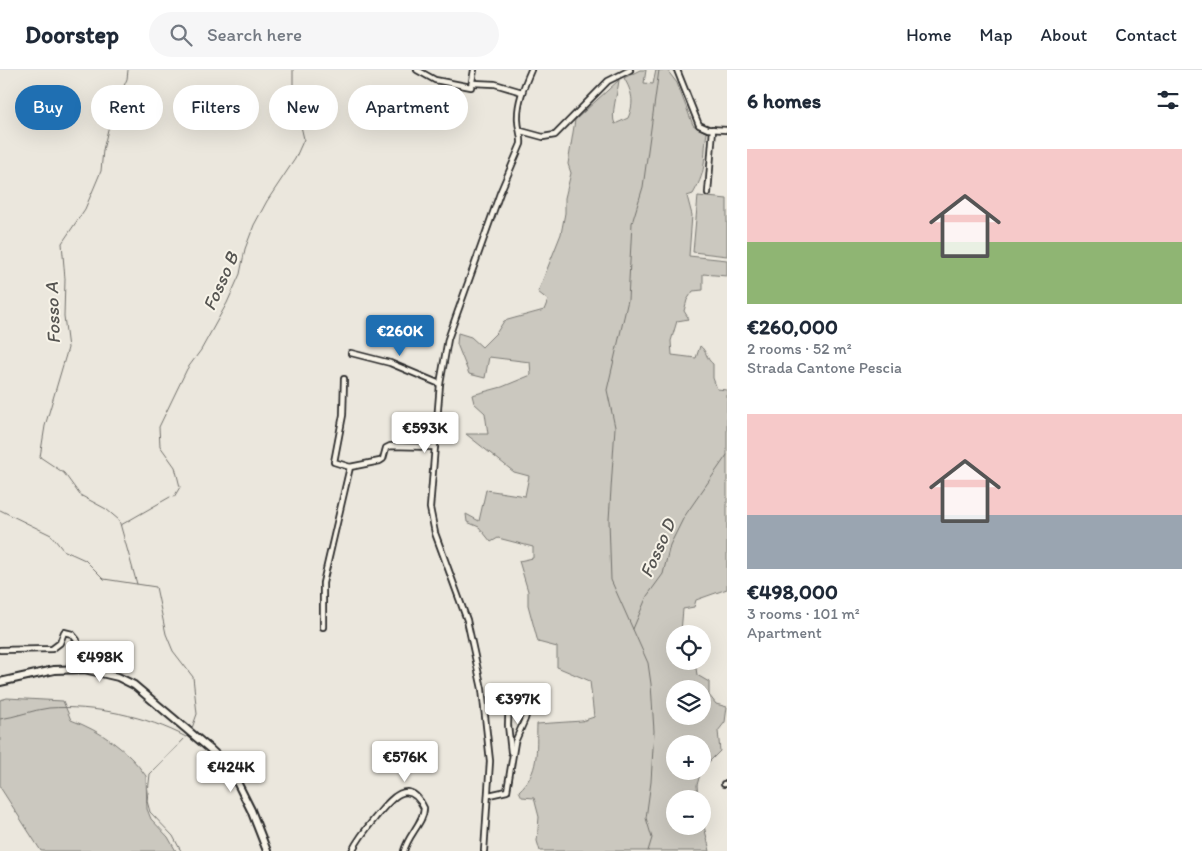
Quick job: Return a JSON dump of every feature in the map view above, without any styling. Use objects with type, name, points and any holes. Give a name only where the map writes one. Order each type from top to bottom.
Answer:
[{"type":"street","points":[[418,70],[425,76],[471,87],[474,70]]},
{"type":"street","points":[[484,851],[489,795],[488,725],[476,654],[435,533],[430,508],[440,384],[448,339],[500,193],[521,144],[521,131],[518,119],[522,92],[531,70]]},
{"type":"street","points":[[521,131],[543,138],[555,134],[608,81],[630,70]]},
{"type":"street","points":[[678,70],[695,118],[703,128],[727,130]]},
{"type":"street","points":[[473,83],[495,84],[522,92]]},
{"type":"street","points":[[708,193],[713,130]]},
{"type":"street","points":[[351,353],[390,363],[440,384]]},
{"type":"street","points":[[344,379],[343,415],[334,462],[350,467],[380,461],[383,459],[386,448],[390,446],[435,447]]},
{"type":"street","points":[[323,627],[323,582],[350,467]]},
{"type":"street","points":[[0,650],[52,649],[60,643],[64,632],[72,634],[77,640],[69,669]]},
{"type":"street","points":[[0,682],[69,669],[101,672],[134,685],[188,729],[230,768],[251,810],[267,851]]},
{"type":"street","points":[[489,795],[507,791],[512,753],[533,691]]},
{"type":"street","points":[[509,698],[508,725],[512,753]]},
{"type":"street","points":[[352,851],[357,840],[387,803],[394,795],[401,792],[415,796],[424,808],[424,814],[408,838],[404,851]]},
{"type":"shaded area","points":[[640,70],[646,70],[644,83],[653,84],[656,70],[667,70],[677,83],[693,125],[707,133],[703,170],[693,194],[687,196],[692,215],[689,256],[727,260],[727,276],[703,274],[703,290],[693,291],[687,300],[684,311],[689,319],[677,321],[671,341],[672,355],[696,358],[700,346],[713,364],[713,378],[717,389],[727,390],[727,589],[696,600],[694,607],[683,609],[682,625],[666,625],[666,670],[696,670],[697,675],[706,680],[666,680],[666,725],[711,725],[711,698],[716,704],[727,707],[725,722],[718,731],[720,751],[711,760],[711,735],[666,735],[666,780],[698,780],[697,790],[666,790],[666,835],[706,835],[710,851],[540,851],[537,841],[539,817],[534,798],[522,797],[519,791],[526,784],[534,768],[537,724],[582,721],[594,717],[590,681],[557,667],[557,647],[538,642],[528,605],[528,591],[519,561],[533,558],[533,547],[498,538],[491,542],[479,527],[467,522],[466,514],[479,521],[486,490],[525,496],[529,476],[514,472],[466,434],[488,434],[485,413],[474,403],[472,395],[502,387],[531,375],[530,362],[489,357],[485,378],[469,374],[457,344],[458,333],[471,337],[482,347],[497,332],[504,321],[544,310],[548,300],[538,292],[561,234],[565,213],[565,198],[571,173],[568,164],[575,120],[619,80],[614,109],[615,124],[628,118],[632,102],[629,88],[624,78]]},
{"type":"shaded area","points":[[698,196],[727,199],[727,256],[693,252]]},
{"type":"shaded area","points":[[7,698],[63,701],[71,720],[82,724],[113,742],[131,758],[146,776],[147,809],[151,819],[168,837],[176,851],[41,851],[0,787],[0,700]]},
{"type":"waterway","name":"Fosso A","points":[[128,70],[127,79],[112,113],[103,150],[101,171],[85,209],[62,243],[65,279],[64,316],[68,348],[45,426],[40,457],[64,473],[80,495],[106,509],[119,520],[137,584]]},
{"type":"waterway","name":"Fosso B","points":[[174,497],[180,487],[175,467],[160,446],[159,427],[187,369],[201,350],[227,303],[240,274],[245,249],[254,225],[267,201],[295,159],[304,139],[293,92],[293,70]]},
{"type":"waterway","points":[[648,851],[652,838],[646,818],[651,782],[654,731],[651,684],[648,663],[611,580],[609,520],[615,427],[607,390],[628,300],[632,223],[643,187],[659,70]]},
{"type":"waterway","name":"Fosso D","points":[[633,629],[647,596],[663,574],[670,545],[684,517],[727,455]]},
{"type":"waterway","name":"Fosso B","points":[[121,525],[170,497]]},
{"type":"waterway","points":[[0,510],[51,535],[63,550],[85,560],[104,579],[156,587],[166,634],[173,651],[193,677],[197,714],[191,731]]},
{"type":"waterway","points":[[0,719],[49,708],[83,708],[137,718],[186,737]]},
{"type":"waterway","points":[[181,851],[173,836],[150,812],[147,801],[150,774],[189,734]]}]
